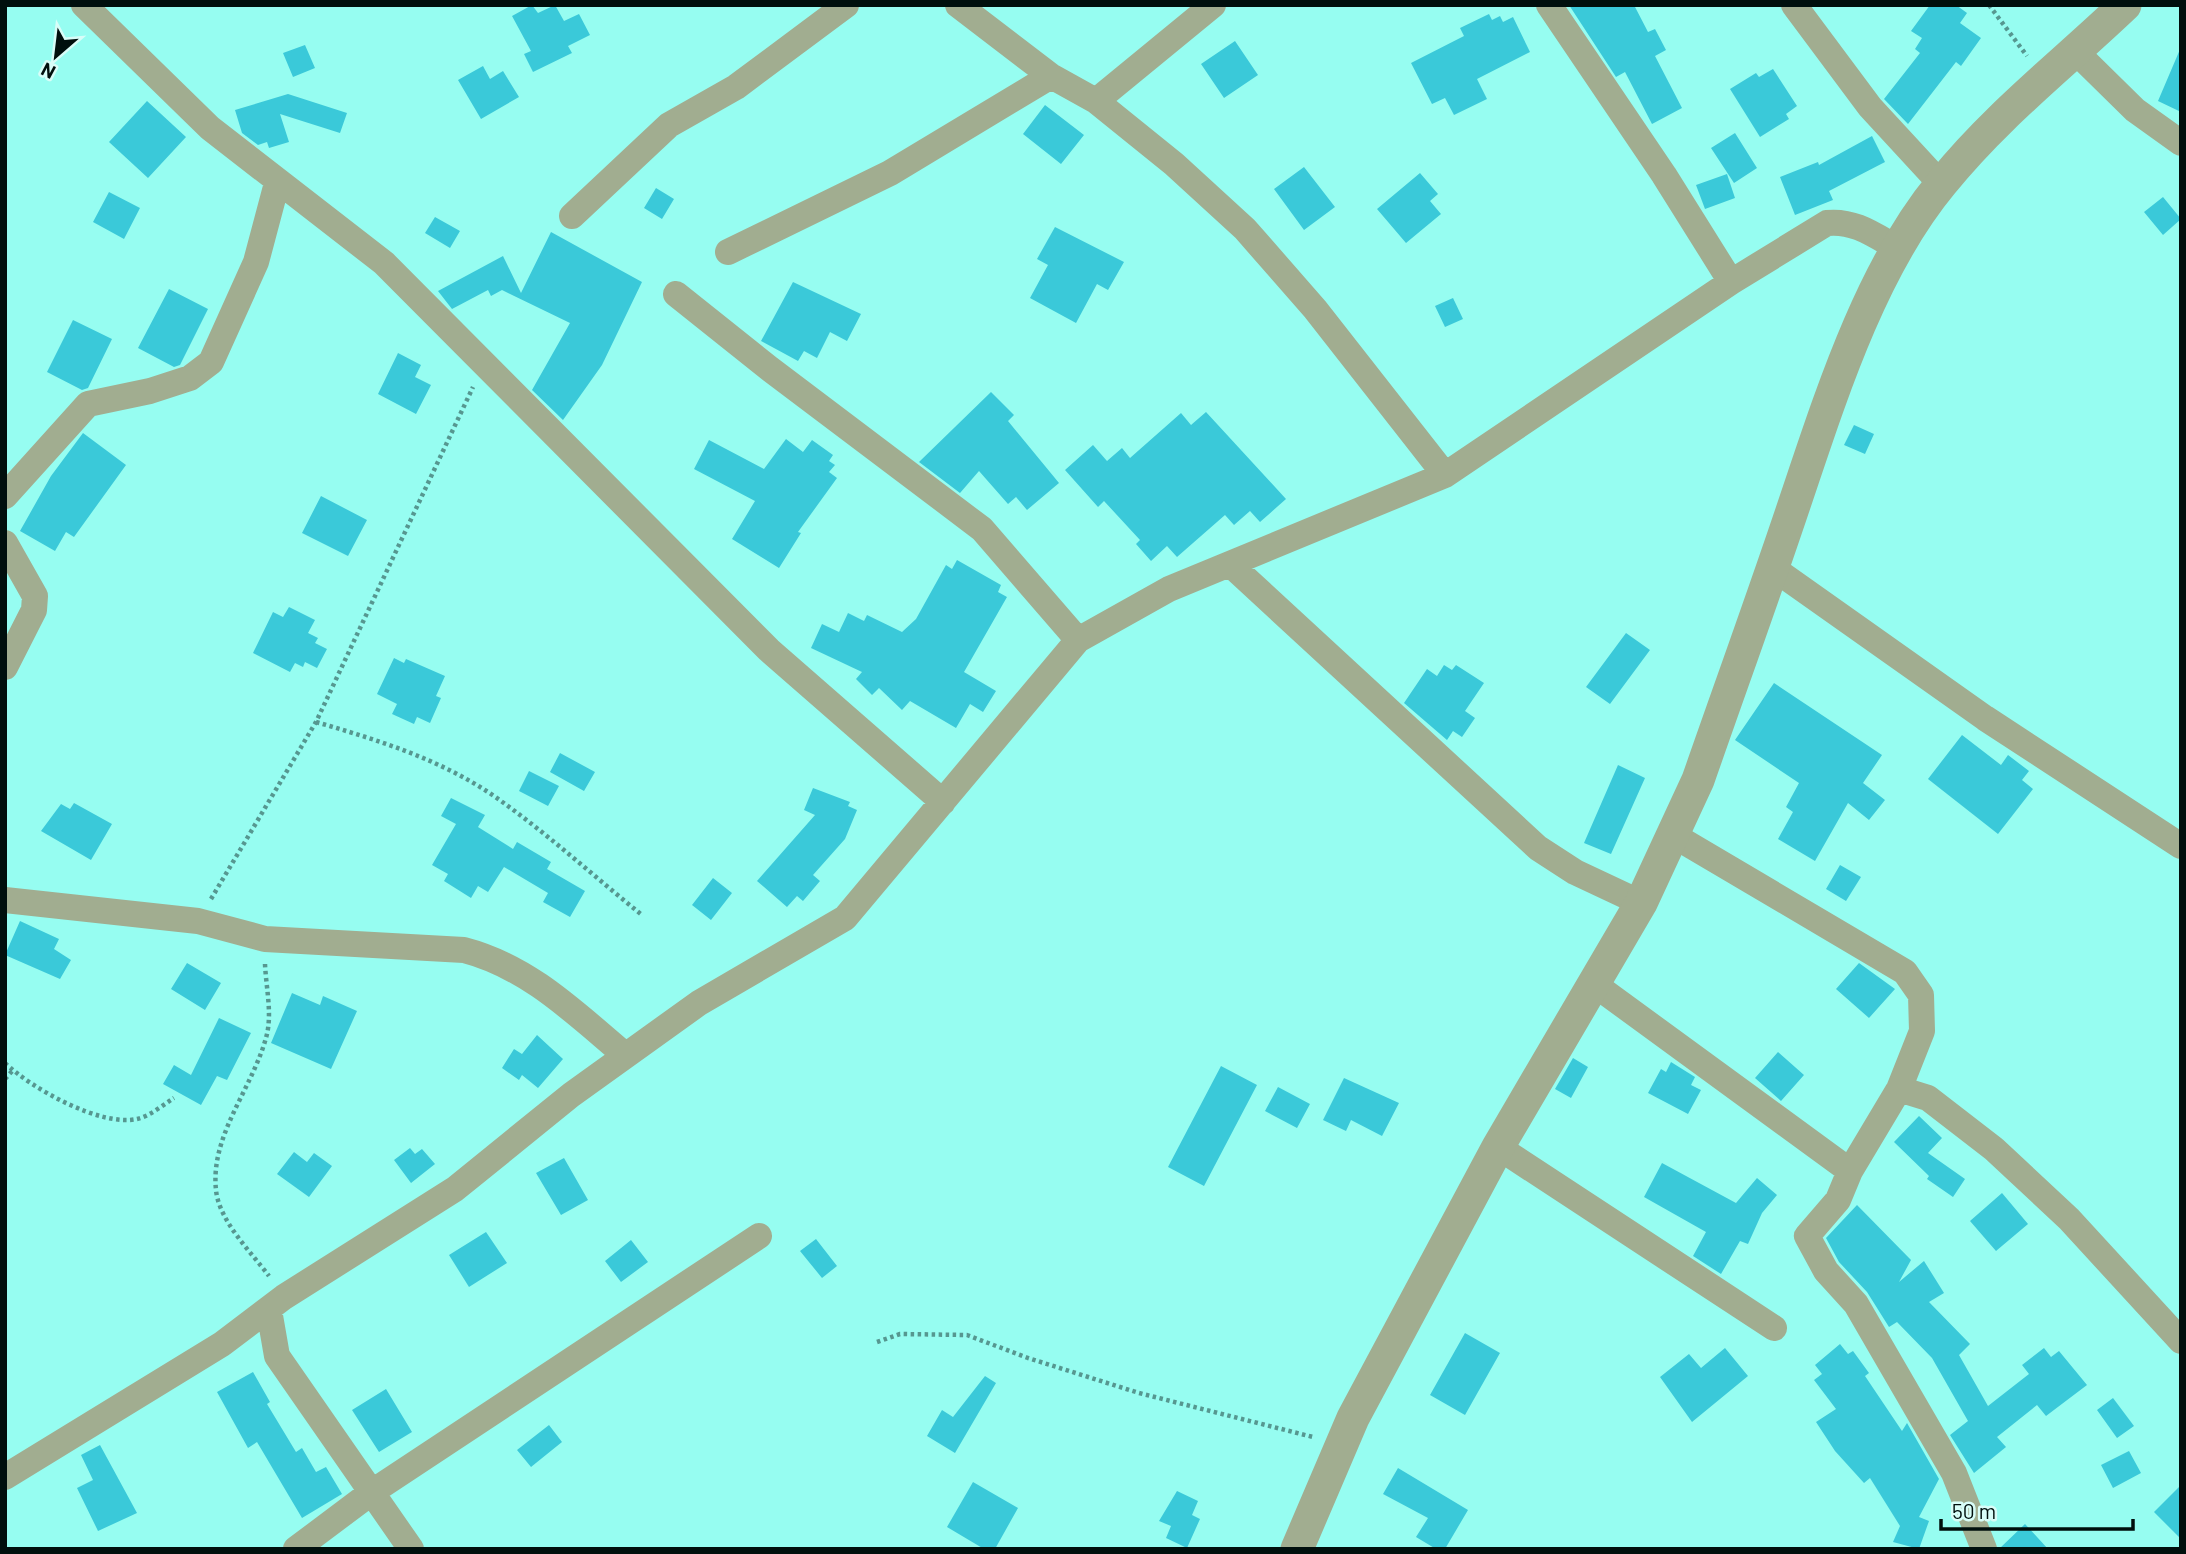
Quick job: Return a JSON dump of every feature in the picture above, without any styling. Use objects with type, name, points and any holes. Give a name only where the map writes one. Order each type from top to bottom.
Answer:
[{"type":"street","points":[[84,5],[210,128],[277,183],[384,263],[769,650],[943,802]]},
{"type":"street","points":[[572,216],[669,125],[736,87],[846,5]]},
{"type":"street","points":[[958,5],[1051,76],[1096,101],[1174,164],[1245,229],[1315,309],[1445,475]]},
{"type":"street","points":[[1096,101],[1213,5]]},
{"type":"street","points":[[1549,5],[1664,174],[1731,282]]},
{"type":"street","points":[[1794,5],[1870,107],[1941,184]]},
{"type":"street","points":[[1297,1549],[1341,1444],[1498,1147],[1641,903],[1673,835],[1698,780],[1835,386],[1897,248],[1941,184],[2010,108],[2076,52],[2125,5]]},
{"type":"street","points":[[2076,52],[2135,110],[2181,143]]},
{"type":"street","points":[[728,252],[890,173],[1051,76]]},
{"type":"street","points":[[5,496],[88,404],[150,391],[190,378],[211,362],[256,262],[277,183]]},
{"type":"street","points":[[5,1477],[222,1344],[277,1303],[455,1189],[625,1055],[699,1003],[845,918],[1041,681],[1079,640],[1170,589],[1445,475],[1731,282],[1827,223],[1842,221],[1857,225],[1897,248]]},
{"type":"street","points":[[676,294],[770,369],[982,529],[1079,640]]},
{"type":"street","points":[[5,543],[35,596],[34,610],[5,667]]},
{"type":"street","points":[[1231,565],[1538,848],[1575,872],[1641,903]]},
{"type":"street","points":[[1773,568],[1985,718],[2181,846]]},
{"type":"street","points":[[1673,835],[1905,972],[1921,995],[1922,1031],[1899,1089],[1850,1171],[1838,1200],[1807,1236],[1826,1271],[1856,1304],[1954,1473],[1984,1549]]},
{"type":"street","points":[[5,901],[198,921],[265,939],[464,950],[491,957],[547,989],[625,1055]]},
{"type":"street","points":[[1594,984],[1850,1171]]},
{"type":"street","points":[[1899,1089],[1928,1098],[1994,1149],[2069,1219],[2181,1340]]},
{"type":"street","points":[[1498,1147],[1774,1328]]},
{"type":"street","points":[[296,1549],[372,1492],[759,1236]]},
{"type":"street","points":[[277,1303],[276,1356],[411,1549]]},
{"type":"path","points":[[1989,5],[2045,79]]},
{"type":"path","points":[[198,921],[316,722],[485,363]]},
{"type":"path","points":[[316,722],[397,747],[443,767],[500,800],[642,915]]},
{"type":"path","points":[[265,939],[267,1033],[252,1077],[223,1138],[216,1192],[277,1303]]},
{"type":"path","points":[[5,1063],[65,1102],[103,1117],[136,1119],[174,1098]]},
{"type":"path","points":[[5,1079],[13,1070]]},
{"type":"path","points":[[877,1342],[900,1334],[967,1335],[1028,1359],[1139,1393],[1341,1444]]},
{"type":"building","points":[[532,5],[538,13],[555,5],[564,21],[579,14],[590,35],[568,46],[572,53],[533,72],[524,54],[531,51],[512,16]]},
{"type":"building","points":[[1569,5],[1634,5],[1648,32],[1655,29],[1666,50],[1655,56],[1682,108],[1652,124],[1625,72],[1616,77]]},
{"type":"building","points":[[1930,5],[1956,5],[1967,13],[1960,23],[1981,38],[1961,66],[1956,62],[1908,124],[1884,99],[1920,53],[1915,49],[1922,38],[1911,31]]},
{"type":"building","points":[[1489,14],[1492,20],[1500,16],[1503,22],[1513,17],[1530,52],[1477,79],[1487,99],[1454,115],[1445,98],[1432,104],[1411,63],[1464,36],[1460,28]]},
{"type":"building","points":[[1235,41],[1258,75],[1224,98],[1201,64]]},
{"type":"building","points":[[305,45],[315,68],[293,77],[283,53]]},
{"type":"building","points":[[2181,47],[2181,112],[2158,101]]},
{"type":"building","points":[[483,66],[490,79],[503,71],[519,97],[481,119],[458,80]]},
{"type":"building","points":[[1773,69],[1797,106],[1786,114],[1789,119],[1760,137],[1730,89],[1756,73],[1759,77]]},
{"type":"building","points":[[288,94],[347,113],[340,133],[280,114],[289,142],[269,148],[267,142],[258,145],[242,133],[235,110]]},
{"type":"building","points":[[147,101],[186,137],[148,178],[109,142]]},
{"type":"building","points":[[1045,105],[1084,135],[1061,164],[1023,134]]},
{"type":"building","points":[[1735,133],[1757,168],[1734,183],[1711,148]]},
{"type":"building","points":[[1872,136],[1885,162],[1829,191],[1833,200],[1795,215],[1780,177],[1818,162],[1819,165]]},
{"type":"building","points":[[1304,167],[1335,207],[1304,230],[1274,189]]},
{"type":"building","points":[[1420,173],[1438,194],[1430,201],[1441,214],[1406,243],[1377,209]]},
{"type":"building","points":[[1727,174],[1735,198],[1705,209],[1696,185]]},
{"type":"building","points":[[656,188],[674,199],[662,219],[644,208]]},
{"type":"building","points":[[109,192],[140,208],[124,239],[93,222]]},
{"type":"building","points":[[2163,197],[2181,219],[2163,235],[2144,212]]},
{"type":"building","points":[[435,217],[460,231],[450,248],[425,233]]},
{"type":"building","points":[[1055,227],[1124,262],[1108,290],[1097,284],[1076,323],[1030,298],[1048,265],[1037,259]]},
{"type":"building","points":[[551,232],[642,282],[602,365],[563,420],[532,390],[570,323],[502,290],[491,296],[488,290],[452,309],[438,291],[503,256],[521,293]]},
{"type":"building","points":[[793,282],[861,314],[847,341],[830,332],[817,358],[804,351],[798,361],[761,341]]},
{"type":"building","points":[[169,289],[208,309],[180,365],[174,367],[138,348]]},
{"type":"building","points":[[1453,298],[1463,319],[1445,327],[1435,306]]},
{"type":"building","points":[[73,320],[112,339],[88,388],[82,390],[47,372]]},
{"type":"building","points":[[398,353],[421,365],[415,377],[431,385],[416,414],[378,394]]},
{"type":"building","points":[[991,392],[1014,415],[1008,421],[1059,483],[1027,510],[1016,497],[1008,504],[979,471],[960,493],[919,462]]},
{"type":"building","points":[[1206,412],[1286,499],[1260,522],[1250,511],[1234,525],[1225,515],[1177,557],[1167,546],[1151,561],[1136,544],[1140,540],[1104,501],[1098,507],[1065,470],[1093,445],[1107,461],[1122,448],[1130,458],[1181,413],[1191,425]]},
{"type":"building","points":[[1854,425],[1874,434],[1865,454],[1844,445]]},
{"type":"building","points":[[83,433],[126,465],[74,537],[66,532],[55,551],[20,531],[51,476]]},
{"type":"building","points":[[786,439],[803,452],[812,440],[833,455],[829,461],[835,465],[829,472],[837,478],[798,532],[801,533],[779,568],[732,539],[755,501],[694,469],[709,440],[764,469]]},
{"type":"building","points":[[321,496],[367,520],[348,556],[302,533]]},
{"type":"building","points":[[957,560],[1001,585],[998,592],[1007,597],[964,672],[996,691],[983,712],[970,704],[956,728],[910,701],[902,710],[879,688],[872,695],[856,679],[862,672],[811,648],[822,624],[839,632],[848,613],[864,621],[867,615],[902,632],[916,619],[946,565],[952,569]]},
{"type":"building","points":[[289,607],[315,620],[308,633],[318,638],[315,643],[327,649],[317,668],[305,662],[303,667],[295,663],[290,672],[253,653],[273,612],[283,617]]},
{"type":"building","points":[[1626,633],[1650,650],[1610,704],[1586,687]]},
{"type":"building","points":[[394,658],[404,663],[406,659],[445,676],[436,696],[441,698],[430,723],[417,717],[414,724],[392,714],[397,704],[377,694]]},
{"type":"building","points":[[1444,665],[1452,670],[1456,665],[1484,683],[1465,711],[1475,718],[1462,737],[1453,731],[1447,740],[1404,703],[1427,669],[1437,676]]},
{"type":"building","points":[[1774,683],[1882,755],[1863,783],[1885,800],[1869,820],[1848,803],[1815,861],[1778,839],[1793,812],[1786,807],[1799,783],[1735,740]]},
{"type":"building","points":[[1962,735],[2001,765],[2008,755],[2029,771],[2022,780],[2033,789],[1998,834],[1928,779]]},
{"type":"building","points":[[560,753],[595,772],[584,791],[550,772]]},
{"type":"building","points":[[1618,765],[1645,778],[1611,854],[1584,843]]},
{"type":"building","points":[[529,771],[559,786],[548,806],[519,791]]},
{"type":"building","points":[[813,788],[850,802],[848,806],[857,810],[845,839],[813,875],[820,881],[803,901],[797,896],[787,907],[757,881],[815,815],[804,810]]},
{"type":"building","points":[[451,798],[485,815],[478,827],[513,849],[517,842],[551,862],[547,869],[585,891],[570,917],[543,902],[548,893],[504,867],[488,892],[478,886],[471,898],[444,881],[448,874],[432,865],[456,824],[441,816]]},
{"type":"building","points":[[74,803],[112,824],[91,860],[41,831],[61,804],[70,809]]},
{"type":"building","points":[[1840,865],[1861,877],[1846,901],[1826,889]]},
{"type":"building","points":[[713,878],[732,893],[711,920],[692,905]]},
{"type":"building","points":[[20,921],[59,939],[54,949],[71,960],[60,979],[5,955]]},
{"type":"building","points":[[187,963],[221,983],[205,1010],[171,989]]},
{"type":"building","points":[[1859,963],[1895,989],[1869,1018],[1836,989]]},
{"type":"building","points":[[292,993],[320,1005],[323,996],[357,1011],[331,1069],[271,1043]]},
{"type":"building","points":[[219,1018],[251,1033],[227,1080],[217,1076],[201,1105],[163,1084],[174,1065],[191,1075]]},
{"type":"building","points":[[537,1035],[563,1059],[538,1088],[522,1075],[519,1080],[502,1068],[514,1049],[522,1054]]},
{"type":"building","points":[[1778,1052],[1804,1075],[1781,1101],[1755,1078]]},
{"type":"building","points":[[1573,1058],[1588,1067],[1571,1098],[1555,1089]]},
{"type":"building","points":[[1671,1062],[1695,1077],[1691,1085],[1701,1090],[1688,1114],[1648,1093],[1661,1069],[1666,1072]]},
{"type":"building","points":[[1221,1066],[1257,1085],[1204,1186],[1168,1167]]},
{"type":"building","points":[[1344,1078],[1399,1103],[1382,1136],[1351,1120],[1346,1131],[1323,1120]]},
{"type":"building","points":[[1278,1087],[1310,1104],[1297,1128],[1265,1111]]},
{"type":"building","points":[[1919,1116],[1942,1138],[1928,1153],[1965,1179],[1953,1197],[1927,1179],[1929,1176],[1894,1142]]},
{"type":"building","points":[[410,1148],[415,1154],[422,1149],[435,1164],[411,1183],[394,1160]]},
{"type":"building","points":[[294,1152],[307,1162],[314,1153],[332,1166],[309,1197],[277,1174]]},
{"type":"building","points":[[564,1158],[588,1200],[561,1215],[536,1173]]},
{"type":"building","points":[[1662,1163],[1736,1203],[1757,1178],[1777,1195],[1762,1213],[1748,1244],[1740,1241],[1721,1274],[1693,1256],[1706,1232],[1644,1197]]},
{"type":"building","points":[[2002,1193],[2028,1224],[1996,1251],[1970,1221]]},
{"type":"building","points":[[1857,1205],[1911,1260],[1899,1282],[1924,1261],[1944,1293],[1929,1302],[1970,1344],[1959,1355],[1988,1406],[2029,1374],[2022,1365],[2044,1348],[2051,1357],[2059,1351],[2087,1385],[2046,1416],[2037,1405],[1997,1437],[2006,1447],[1974,1473],[1950,1435],[1968,1421],[1932,1358],[1897,1322],[1889,1327],[1867,1292],[1839,1262],[1826,1238]]},
{"type":"building","points":[[486,1232],[507,1263],[469,1287],[449,1255]]},
{"type":"building","points":[[816,1239],[837,1266],[822,1278],[800,1251]]},
{"type":"building","points":[[631,1240],[648,1262],[621,1282],[605,1261]]},
{"type":"building","points":[[1465,1333],[1500,1353],[1465,1415],[1430,1395]]},
{"type":"building","points":[[1840,1344],[1848,1354],[1853,1351],[1869,1373],[1865,1376],[1902,1431],[1907,1423],[1939,1479],[1919,1517],[1929,1521],[1919,1549],[1893,1542],[1900,1526],[1870,1478],[1864,1483],[1835,1451],[1816,1422],[1836,1409],[1814,1380],[1822,1374],[1815,1365]]},
{"type":"building","points":[[1725,1348],[1748,1376],[1692,1422],[1660,1377],[1689,1354],[1701,1368]]},
{"type":"building","points":[[253,1372],[270,1402],[267,1404],[296,1452],[302,1448],[316,1472],[326,1467],[342,1494],[302,1518],[257,1442],[248,1448],[217,1392]]},
{"type":"building","points":[[985,1376],[996,1383],[955,1453],[927,1436],[942,1410],[953,1417]]},
{"type":"building","points":[[386,1389],[412,1432],[379,1452],[352,1410]]},
{"type":"building","points":[[2113,1398],[2134,1426],[2117,1438],[2097,1410]]},
{"type":"building","points":[[549,1425],[562,1442],[531,1467],[517,1450]]},
{"type":"building","points":[[100,1445],[137,1513],[98,1531],[77,1488],[93,1480],[81,1455]]},
{"type":"building","points":[[2129,1451],[2141,1473],[2113,1488],[2101,1465]]},
{"type":"building","points":[[1398,1468],[1468,1510],[1445,1549],[1436,1549],[1416,1537],[1428,1518],[1383,1494]]},
{"type":"building","points":[[973,1482],[1018,1508],[995,1549],[984,1549],[947,1527]]},
{"type":"building","points":[[2181,1485],[2181,1539],[2154,1512]]},
{"type":"building","points":[[1177,1491],[1198,1501],[1192,1515],[1200,1519],[1187,1548],[1166,1538],[1171,1526],[1159,1521]]},
{"type":"building","points":[[2025,1524],[2048,1549],[1999,1549]]}]
